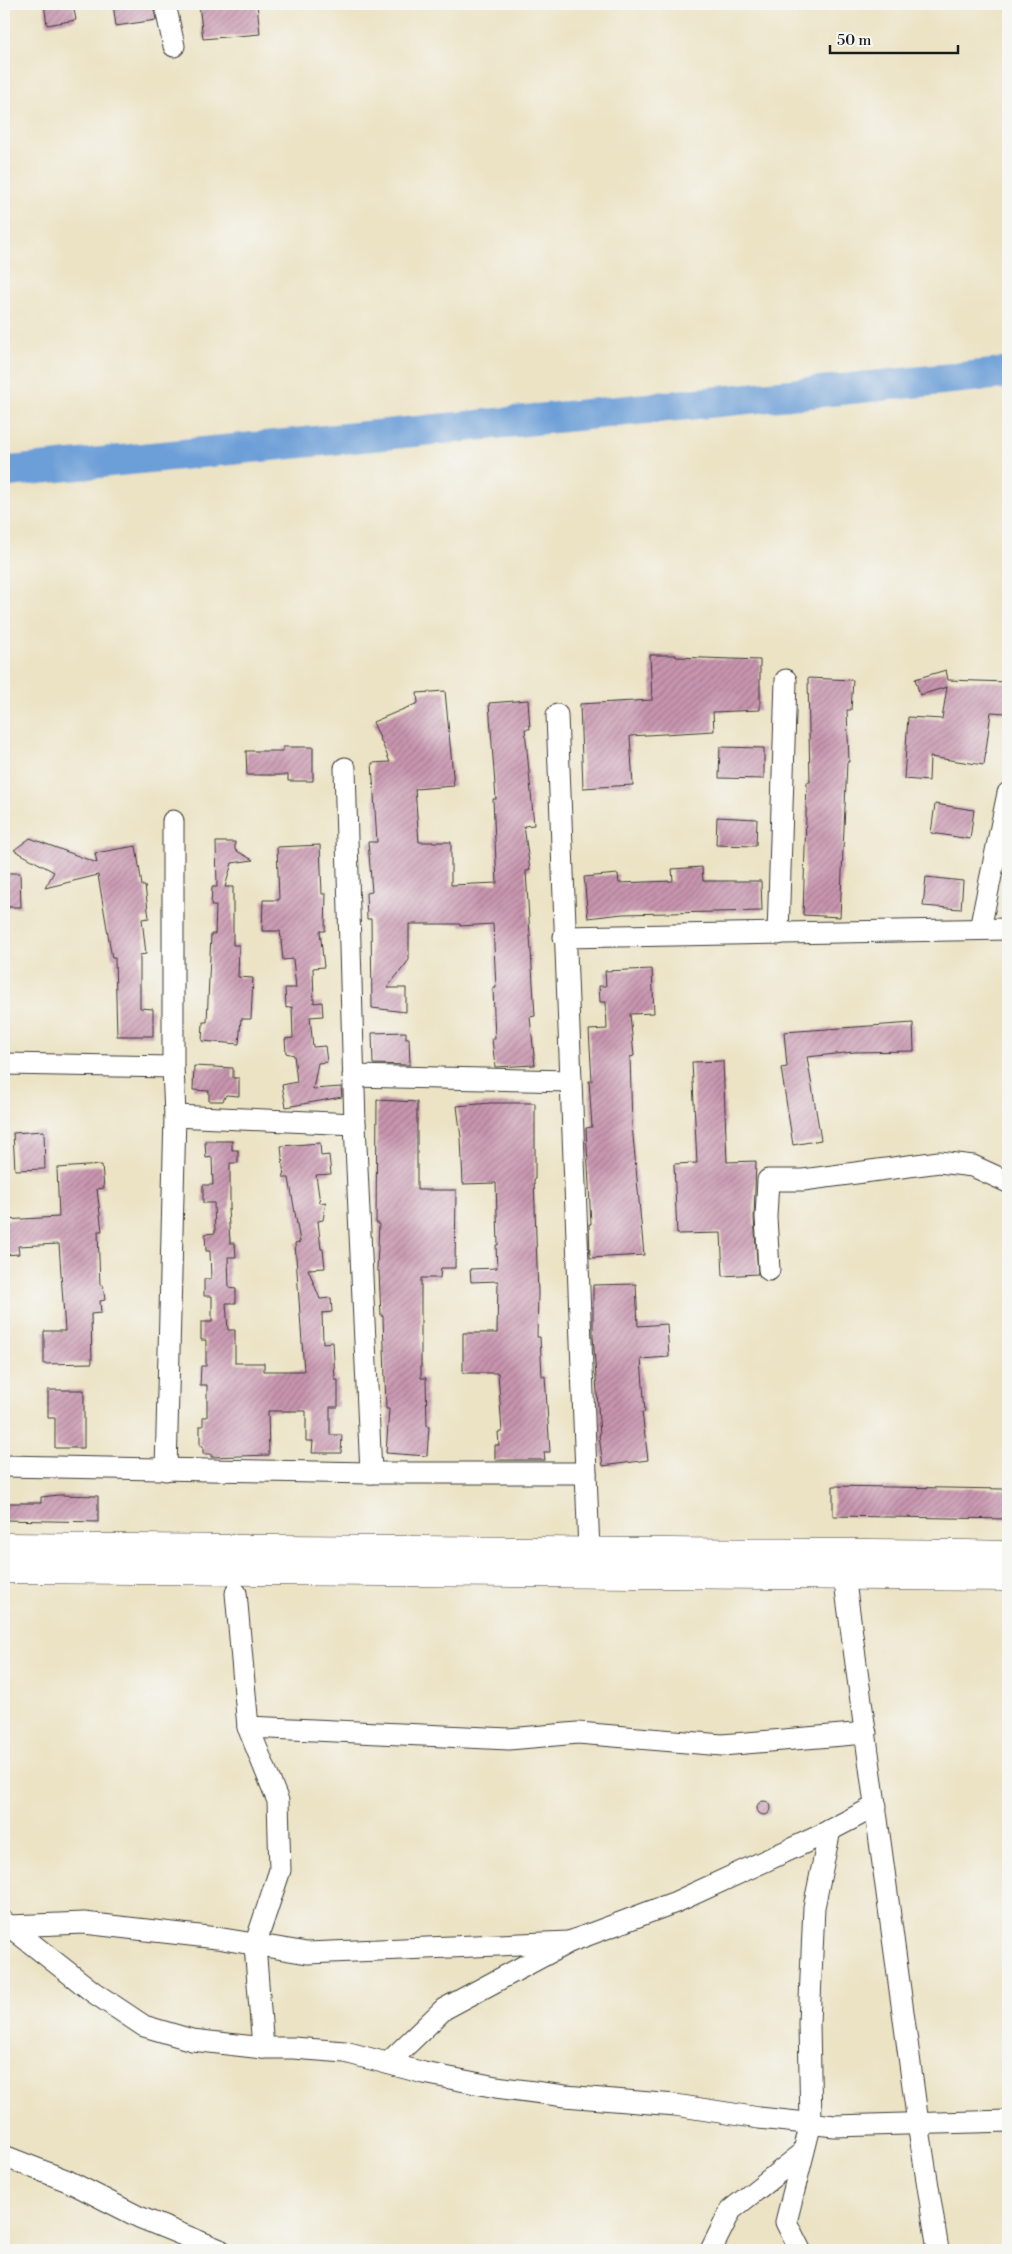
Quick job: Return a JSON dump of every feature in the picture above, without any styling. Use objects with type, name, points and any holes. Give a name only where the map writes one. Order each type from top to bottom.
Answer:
[{"type":"main road","points":[[4,1547],[842,1551],[1008,1554]]},
{"type":"main road","points":[[4,1569],[1008,1576]]},
{"type":"street","points":[[165,4],[174,46]]},
{"type":"street","points":[[778,934],[786,680]]},
{"type":"street","points":[[557,715],[589,1551]]},
{"type":"street","points":[[345,768],[355,1124],[371,1473]]},
{"type":"street","points":[[980,929],[1008,793]]},
{"type":"street","points":[[166,1470],[175,1116],[173,1067],[173,821]]},
{"type":"street","points":[[564,937],[1008,929]]},
{"type":"street","points":[[4,1064],[173,1067]]},
{"type":"street","points":[[354,1076],[570,1081]]},
{"type":"street","points":[[175,1116],[355,1124]]},
{"type":"street","points":[[769,1270],[766,1217],[768,1180],[803,1180],[939,1162],[973,1166],[1008,1182]]},
{"type":"street","points":[[4,1466],[371,1473],[586,1473]]},
{"type":"street","points":[[844,1575],[918,2123],[938,2250]]},
{"type":"street","points":[[236,1593],[248,1727],[278,1801],[280,1870],[255,1945],[263,2048]]},
{"type":"street","points":[[248,1727],[509,1740],[578,1733],[722,1745],[866,1733]]},
{"type":"street","points":[[388,2064],[444,2010],[569,1942],[676,1902],[830,1830],[876,1806]]},
{"type":"street","points":[[800,2250],[786,2222],[811,2123],[809,2024],[814,1907],[830,1830]]},
{"type":"street","points":[[6,1924],[84,1923],[307,1953],[569,1942]]},
{"type":"street","points":[[6,1924],[93,1992],[144,2026],[192,2040],[263,2048],[345,2052],[388,2064],[496,2087],[565,2096],[675,2105],[759,2118],[835,2126],[1008,2121]]},
{"type":"street","points":[[711,2250],[731,2210],[804,2153]]},
{"type":"street","points":[[4,2156],[68,2181],[139,2218],[220,2250]]},
{"type":"building","points":[[44,4],[73,4],[76,20],[47,25]]},
{"type":"building","points":[[113,4],[153,4],[156,20],[116,26]]},
{"type":"building","points":[[199,4],[257,4],[260,34],[203,39]]},
{"type":"building","points":[[650,655],[760,660],[760,710],[713,712],[714,731],[630,736],[633,785],[583,788],[580,704],[652,700]]},
{"type":"building","points":[[946,670],[948,680],[1007,682],[1006,713],[991,712],[984,765],[930,757],[929,781],[904,779],[908,717],[942,719],[947,687],[920,695],[915,679]]},
{"type":"building","points":[[808,678],[853,680],[851,710],[847,710],[849,762],[847,762],[840,917],[803,915],[807,782],[810,782]]},
{"type":"building","points":[[445,691],[454,786],[415,789],[419,842],[451,842],[451,885],[497,883],[493,799],[496,799],[489,703],[528,700],[530,729],[525,729],[534,825],[524,826],[530,870],[526,871],[535,1016],[530,1017],[535,1065],[495,1067],[492,1039],[495,1039],[493,988],[496,988],[493,924],[460,926],[460,924],[409,924],[409,960],[387,988],[406,988],[406,1012],[372,1008],[371,919],[367,919],[366,893],[372,892],[368,842],[377,842],[372,763],[390,762],[373,722],[418,703],[417,693]]},
{"type":"building","points":[[283,747],[313,747],[313,781],[288,781],[288,775],[247,775],[246,751],[283,751]]},
{"type":"building","points":[[720,747],[764,748],[764,779],[719,778]]},
{"type":"building","points":[[935,804],[974,810],[970,839],[931,833]]},
{"type":"building","points":[[717,817],[757,819],[756,846],[716,845]]},
{"type":"building","points":[[30,838],[97,863],[95,853],[136,846],[142,886],[145,886],[149,918],[142,919],[146,954],[140,955],[140,1008],[153,1009],[153,1036],[117,1036],[115,958],[112,958],[98,875],[45,888],[54,872],[14,850]]},
{"type":"building","points":[[216,842],[235,842],[235,850],[253,860],[232,863],[225,887],[233,887],[233,945],[239,945],[238,977],[253,978],[251,1019],[241,1019],[239,1044],[202,1041],[203,1022],[207,1022],[211,934],[215,934],[216,906],[211,906],[212,887],[217,887]]},
{"type":"building","points":[[320,845],[322,894],[326,894],[325,931],[320,931],[324,967],[313,968],[314,1003],[322,1002],[323,1016],[310,1017],[313,1047],[325,1046],[327,1062],[318,1063],[313,1089],[341,1087],[342,1097],[286,1107],[282,1085],[297,1082],[294,1055],[286,1053],[285,1039],[293,1038],[292,1007],[286,1008],[285,988],[296,988],[293,959],[283,960],[280,931],[262,931],[263,900],[279,900],[277,847]]},
{"type":"building","points":[[702,867],[703,881],[761,881],[762,911],[622,914],[588,918],[584,877],[618,874],[619,883],[673,881],[672,869]]},
{"type":"building","points":[[4,873],[20,873],[21,907],[4,907]]},
{"type":"building","points":[[926,877],[963,881],[961,909],[923,906]]},
{"type":"building","points":[[652,969],[654,1013],[630,1014],[634,1056],[630,1057],[632,1125],[644,1255],[590,1258],[589,1224],[591,1224],[586,1128],[592,1127],[589,1081],[592,1081],[589,1030],[607,1029],[606,1002],[600,1002],[599,986],[606,986],[605,971]]},
{"type":"building","points":[[913,1023],[914,1051],[854,1052],[807,1057],[821,1140],[793,1145],[781,1068],[787,1067],[784,1032]]},
{"type":"building","points":[[406,1032],[406,1038],[409,1038],[410,1065],[373,1064],[372,1033]]},
{"type":"building","points":[[723,1061],[727,1162],[756,1161],[754,1218],[758,1274],[723,1276],[721,1233],[677,1234],[674,1164],[697,1163],[692,1062]]},
{"type":"building","points":[[194,1066],[233,1068],[233,1078],[239,1078],[239,1096],[226,1095],[223,1101],[209,1101],[209,1091],[193,1090]]},
{"type":"building","points":[[377,1100],[417,1102],[417,1190],[456,1190],[455,1268],[441,1268],[440,1278],[421,1278],[421,1378],[426,1378],[427,1426],[429,1427],[427,1456],[386,1453],[389,1409],[386,1409],[383,1316],[381,1316],[379,1271],[377,1270],[379,1223],[376,1223]]},
{"type":"building","points":[[490,1103],[535,1103],[534,1179],[538,1294],[537,1337],[540,1337],[542,1376],[545,1376],[550,1452],[544,1452],[545,1460],[495,1460],[495,1445],[499,1445],[498,1432],[502,1432],[498,1373],[463,1373],[463,1333],[497,1333],[498,1281],[471,1282],[470,1269],[497,1268],[496,1245],[498,1245],[496,1183],[463,1184],[461,1138],[457,1106]]},
{"type":"building","points":[[44,1131],[45,1169],[15,1170],[13,1133]]},
{"type":"building","points":[[205,1141],[232,1141],[232,1150],[238,1150],[238,1163],[230,1163],[230,1209],[228,1209],[230,1243],[235,1243],[236,1257],[228,1257],[229,1288],[236,1289],[236,1303],[226,1303],[228,1330],[235,1330],[235,1363],[264,1363],[264,1371],[304,1371],[295,1243],[300,1242],[289,1178],[284,1178],[281,1146],[320,1143],[321,1156],[329,1155],[331,1174],[316,1175],[320,1203],[326,1202],[323,1220],[318,1221],[325,1268],[308,1269],[320,1299],[331,1298],[332,1312],[322,1313],[323,1343],[333,1342],[335,1380],[338,1380],[338,1407],[330,1407],[330,1435],[342,1435],[341,1453],[312,1453],[313,1441],[306,1441],[306,1411],[268,1411],[269,1455],[211,1457],[211,1454],[203,1454],[203,1446],[200,1446],[200,1426],[203,1426],[203,1417],[207,1417],[207,1385],[200,1385],[201,1366],[206,1366],[206,1340],[201,1340],[201,1322],[212,1322],[212,1296],[204,1296],[204,1279],[211,1279],[210,1251],[206,1251],[205,1234],[215,1233],[214,1203],[203,1203],[203,1185],[213,1185],[212,1157],[206,1158]]},
{"type":"building","points":[[102,1165],[104,1188],[97,1189],[102,1231],[98,1231],[100,1285],[103,1285],[105,1300],[100,1301],[101,1313],[91,1314],[92,1363],[44,1364],[44,1331],[65,1331],[59,1244],[18,1246],[19,1254],[4,1255],[4,1220],[59,1217],[57,1168]]},
{"type":"building","points":[[636,1284],[638,1326],[667,1324],[669,1357],[641,1359],[645,1412],[642,1412],[648,1460],[603,1466],[599,1435],[593,1335],[593,1285]]},
{"type":"building","points":[[48,1390],[84,1390],[84,1448],[55,1448],[55,1418],[48,1418]]},
{"type":"building","points":[[833,1486],[1003,1489],[1008,1491],[1008,1519],[833,1516]]},
{"type":"building","points":[[59,1495],[98,1496],[98,1522],[4,1520],[4,1503],[41,1503],[41,1497]]},
{"type":"building","points":[[764,1801],[769,1803],[771,1808],[769,1813],[764,1815],[759,1813],[757,1808],[759,1803]]},
{"type":"waterway","points":[[4,472],[1008,373]]}]
